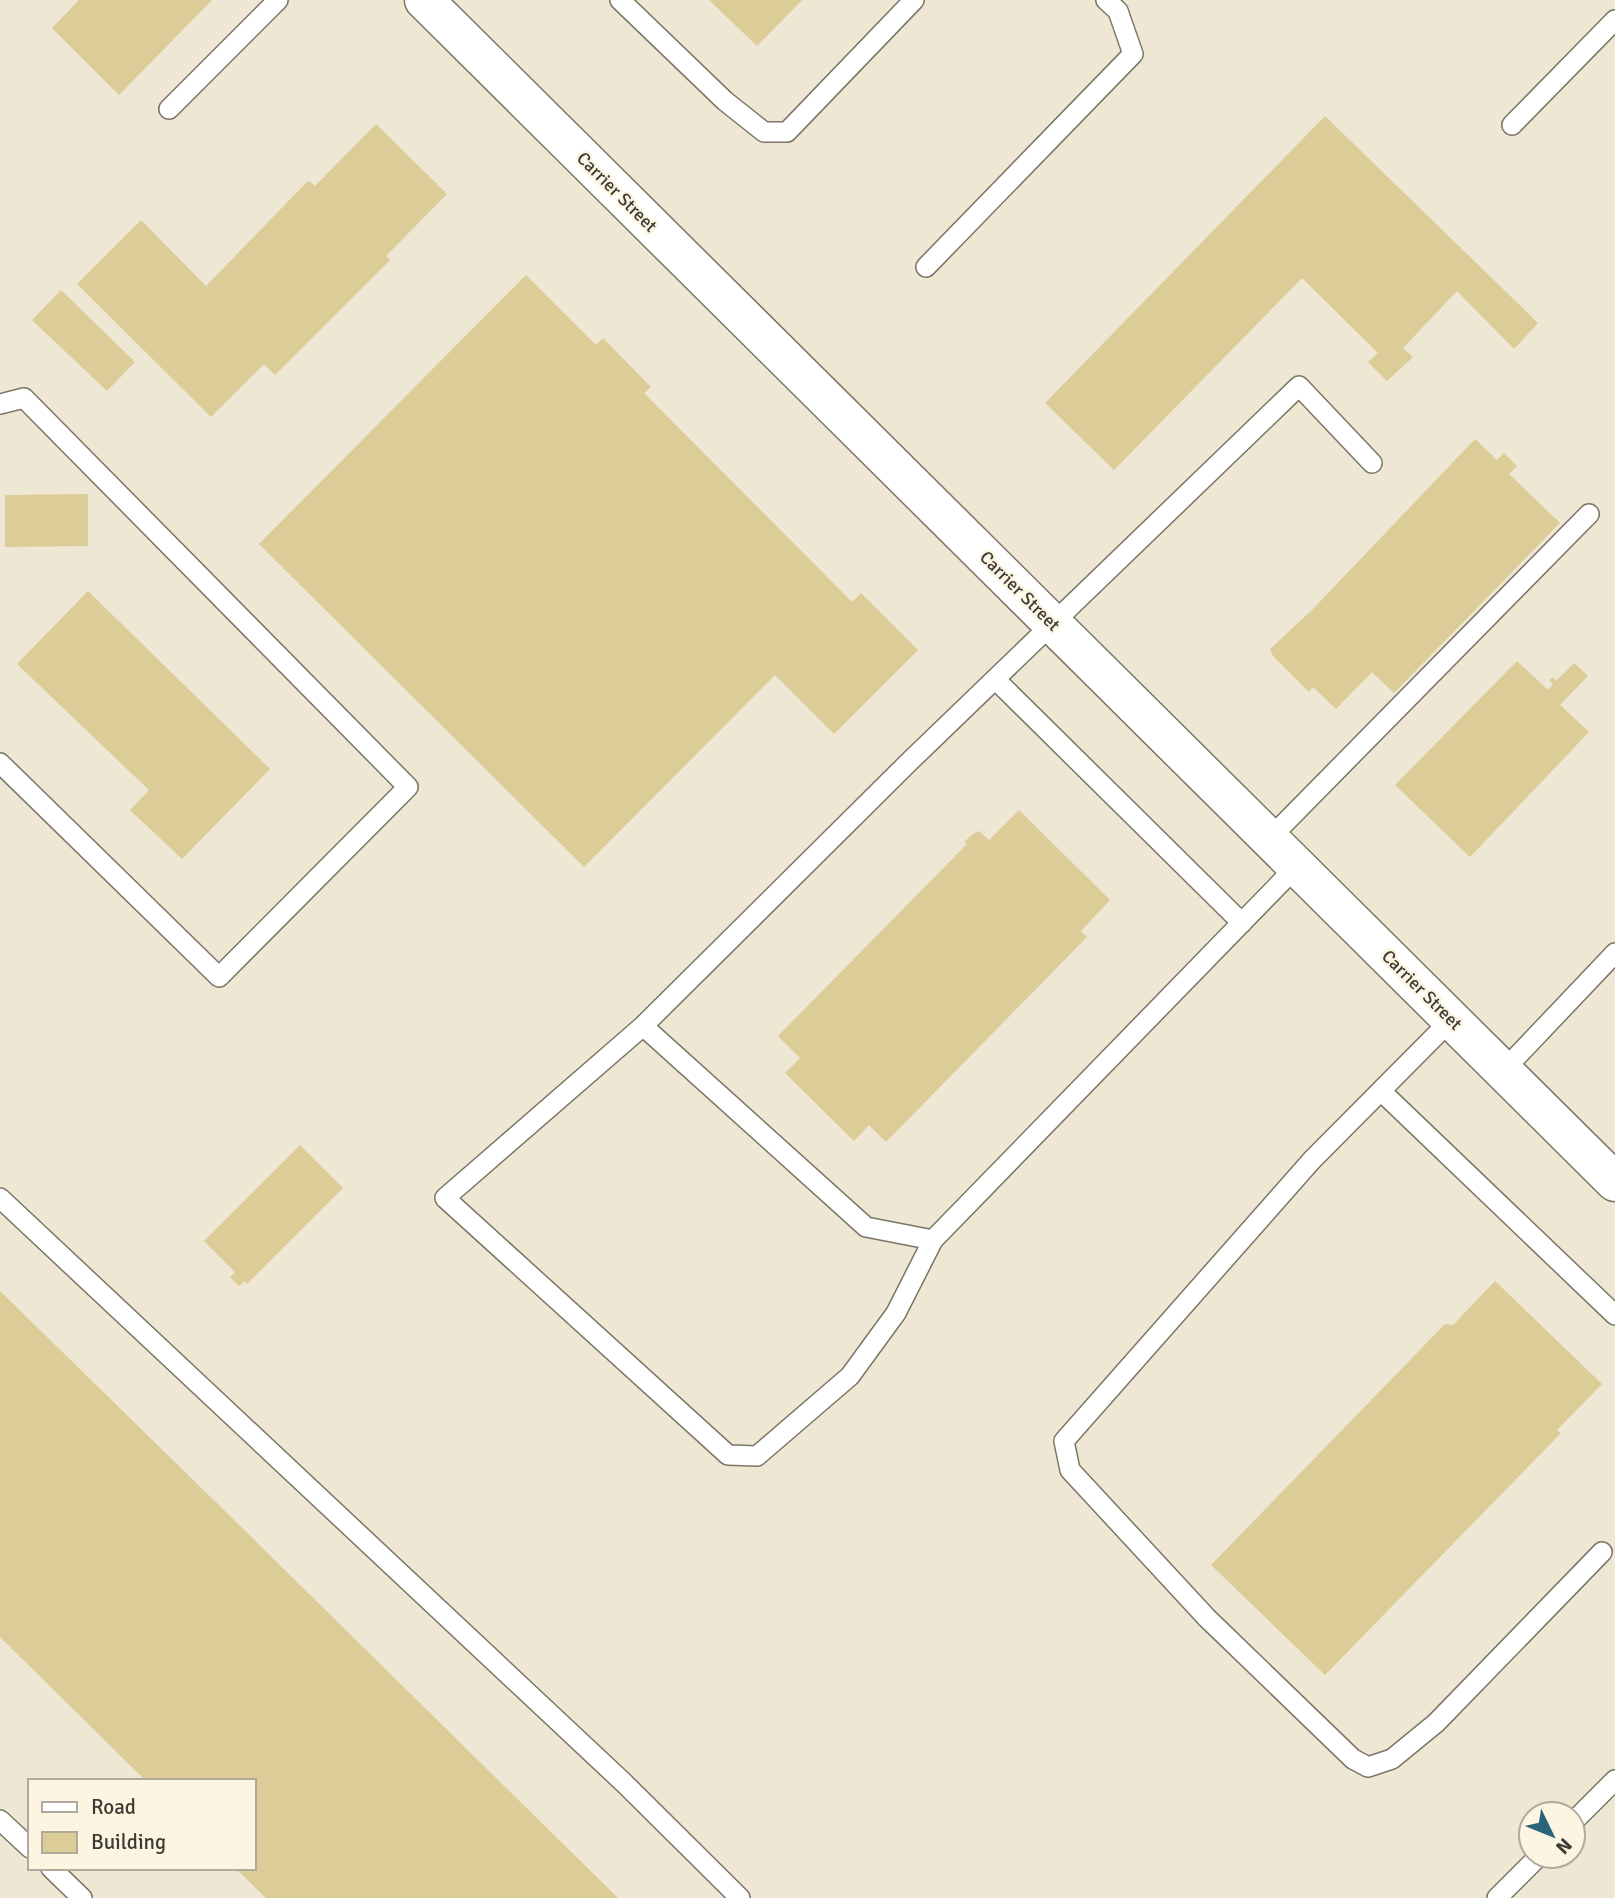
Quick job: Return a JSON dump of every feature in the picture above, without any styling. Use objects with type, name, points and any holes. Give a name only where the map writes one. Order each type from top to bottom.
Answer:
[{"type":"street","name":"Carrier Street","points":[[424,0],[1615,1182]]},
{"type":"lane","points":[[169,109],[278,0]]},
{"type":"lane","points":[[620,0],[725,102],[764,132],[787,132],[914,0]]},
{"type":"lane","points":[[926,267],[1133,54],[1118,11],[1106,0]]},
{"type":"lane","points":[[1512,125],[1615,20]]},
{"type":"lane","points":[[1297,866],[933,1240],[896,1313],[850,1377],[757,1456],[728,1455],[445,1198],[643,1026],[995,679],[1299,386],[1373,463]]},
{"type":"lane","points":[[0,404],[24,398],[408,787],[219,977],[0,763]]},
{"type":"lane","points":[[1269,839],[1589,514]]},
{"type":"lane","points":[[995,679],[1241,923]]},
{"type":"lane","points":[[1503,1070],[1615,953]]},
{"type":"lane","points":[[1451,1020],[1312,1160],[1064,1441],[1070,1470],[1208,1618],[1353,1759],[1368,1767],[1392,1759],[1436,1723],[1602,1552]]},
{"type":"lane","points":[[643,1026],[866,1227],[933,1240]]},
{"type":"lane","points":[[1382,1092],[1615,1315]]},
{"type":"lane","points":[[0,1198],[614,1774],[740,1898]]},
{"type":"lane","points":[[1587,1808],[1615,1780]]},
{"type":"lane","points":[[0,1820],[28,1846]]},
{"type":"lane","points":[[53,1870],[82,1898]]},
{"type":"lane","points":[[1497,1898],[1525,1870]]},
{"type":"building","points":[[79,0],[212,0],[119,95],[52,28]]},
{"type":"building","points":[[709,0],[802,0],[757,46]]},
{"type":"building","points":[[1325,116],[1538,323],[1514,349],[1457,291],[1403,348],[1413,357],[1387,381],[1368,362],[1378,353],[1302,278],[1114,470],[1045,403]]},
{"type":"building","points":[[376,124],[447,194],[386,256],[390,260],[275,375],[264,364],[211,417],[77,284],[141,220],[206,286],[305,184],[309,181],[315,186]]},
{"type":"building","points":[[526,275],[596,345],[603,338],[651,387],[644,393],[852,602],[861,593],[918,650],[834,734],[775,675],[584,867],[259,544]]},
{"type":"building","points":[[61,290],[135,362],[107,391],[32,320]]},
{"type":"building","points":[[1475,439],[1497,460],[1504,453],[1517,466],[1509,474],[1560,523],[1394,693],[1372,672],[1336,709],[1313,687],[1309,692],[1273,656],[1270,649],[1312,610]]},
{"type":"building","points":[[88,494],[88,546],[5,547],[5,495]]},
{"type":"building","points":[[88,591],[270,769],[182,859],[130,810],[149,790],[17,664]]},
{"type":"building","points":[[1517,661],[1548,690],[1553,684],[1549,680],[1553,677],[1556,681],[1574,663],[1588,676],[1560,705],[1589,732],[1470,857],[1395,785]]},
{"type":"building","points":[[1019,810],[1110,900],[1081,931],[1087,937],[886,1142],[869,1125],[854,1141],[785,1073],[800,1058],[778,1036],[967,844],[964,842],[979,831],[989,840]]},
{"type":"building","points":[[300,1145],[343,1188],[247,1284],[245,1281],[239,1286],[230,1277],[235,1272],[204,1241]]},
{"type":"building","points":[[1495,1281],[1602,1384],[1557,1430],[1561,1433],[1325,1675],[1211,1565],[1445,1324],[1453,1325]]},
{"type":"building","points":[[0,1291],[618,1898],[266,1898],[237,1870],[256,1870],[256,1779],[144,1779],[0,1637]]}]
